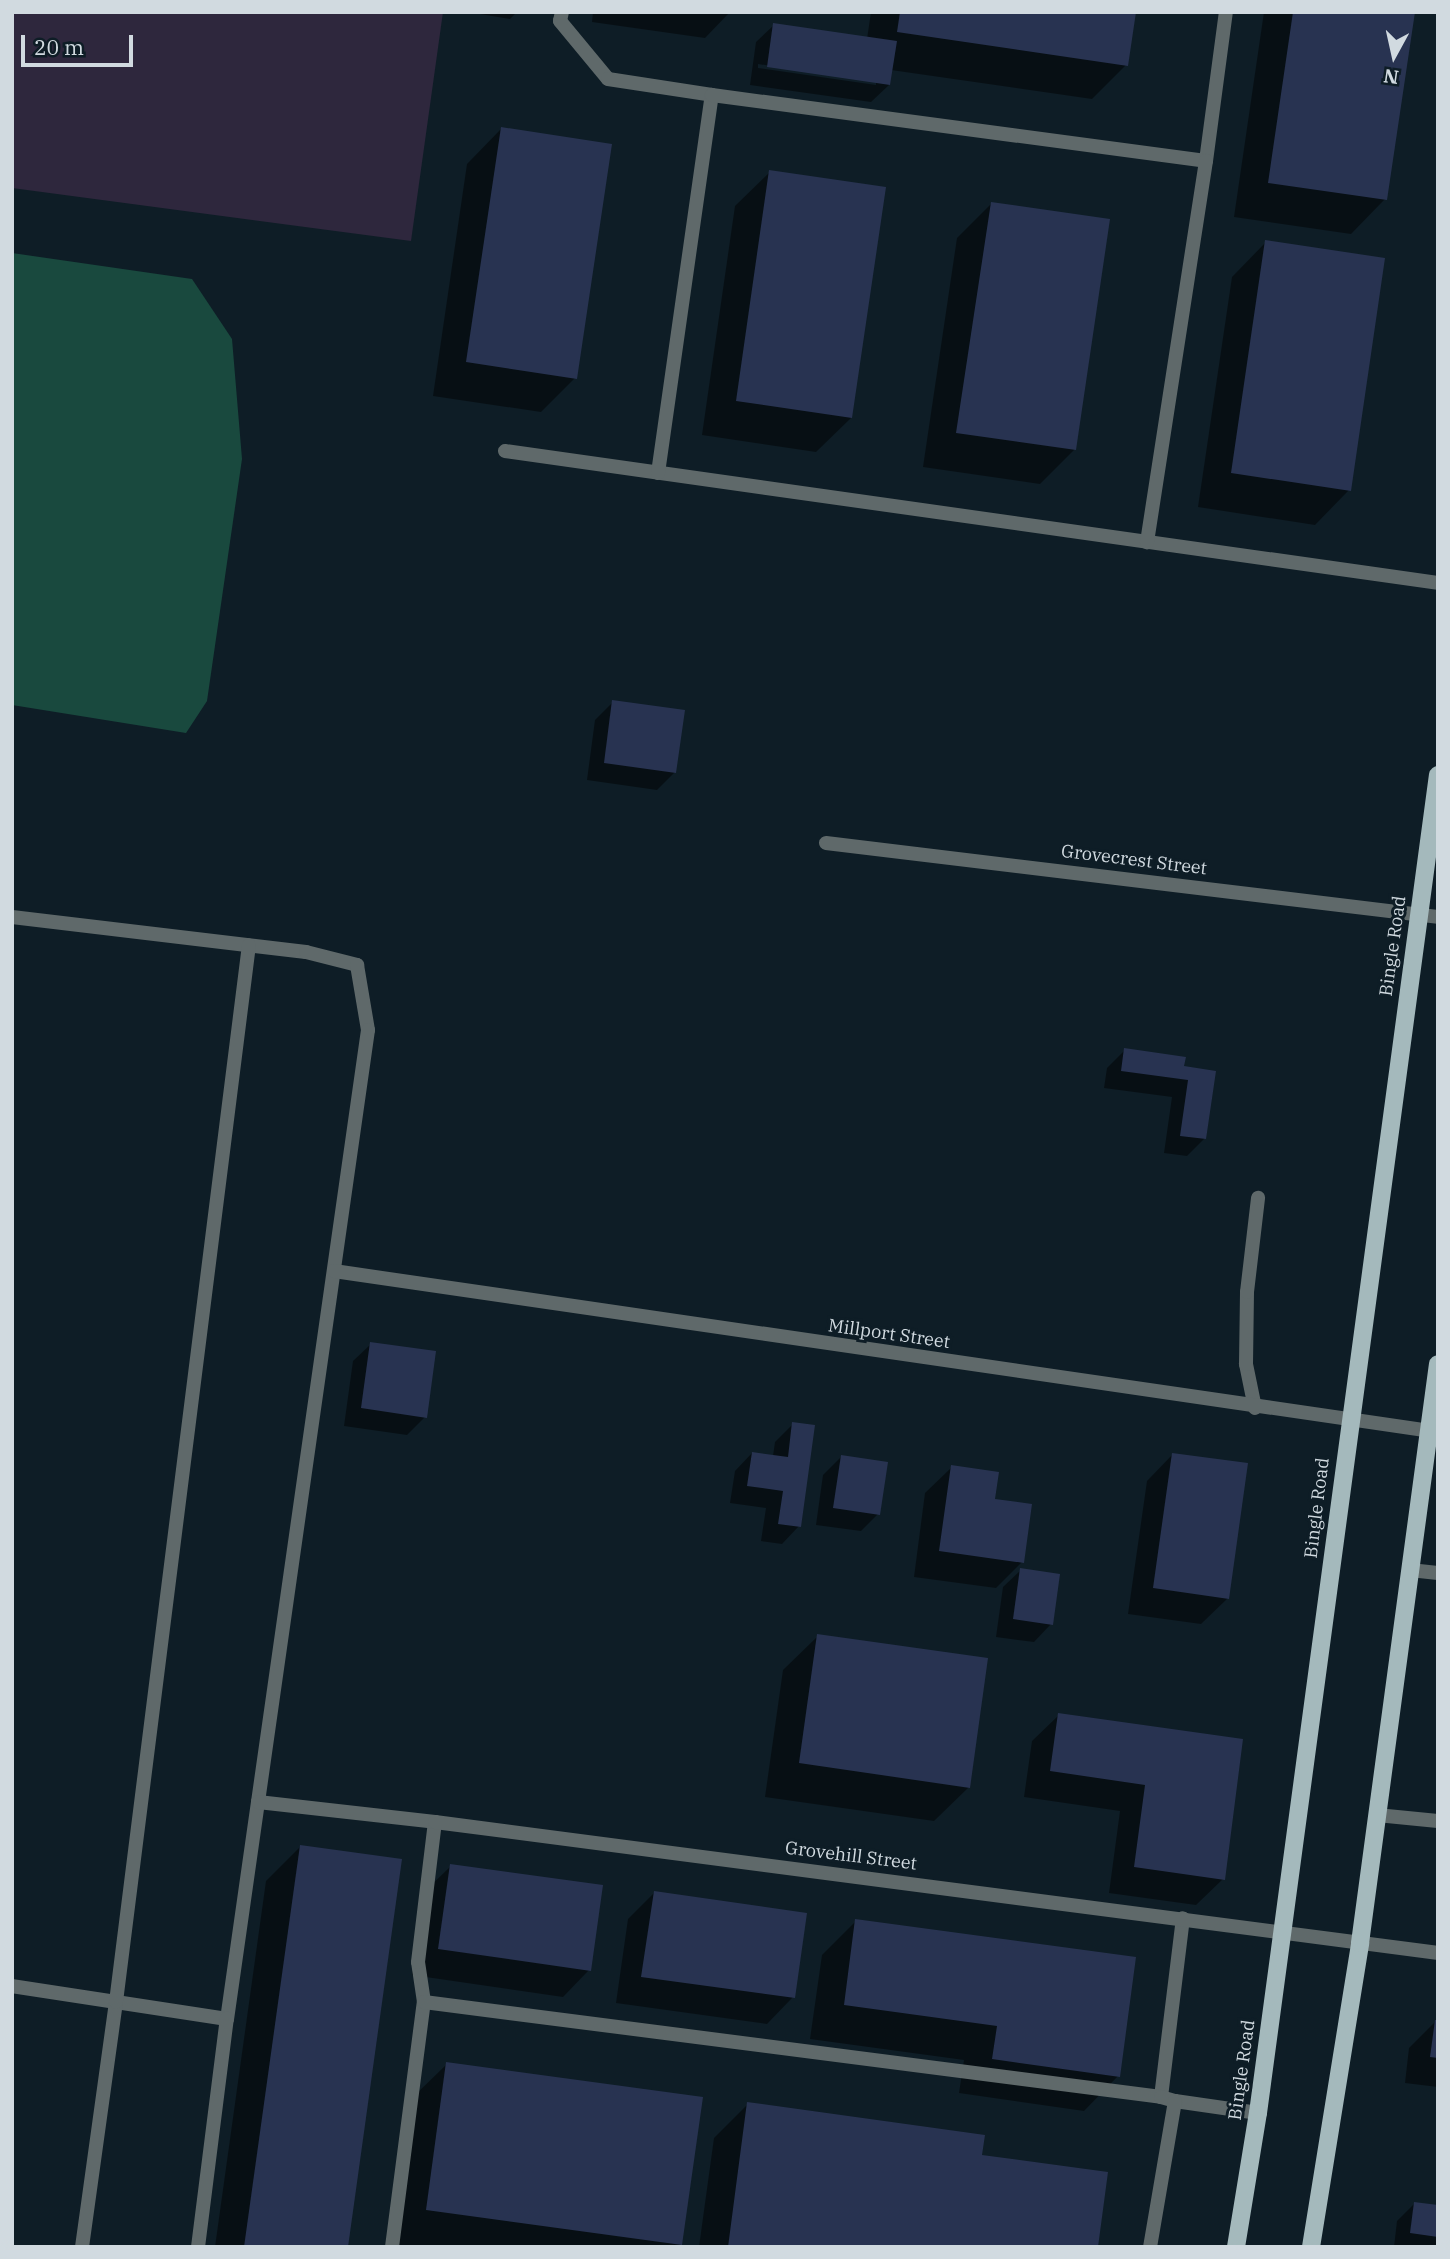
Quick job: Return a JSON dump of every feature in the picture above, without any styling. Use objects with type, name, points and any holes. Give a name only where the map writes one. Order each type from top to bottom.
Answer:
[{"type":"main road","name":"Bingle Road","points":[[1236,2247],[1283,1931],[1349,1421],[1438,775]]},
{"type":"main road","points":[[1311,2247],[1360,1943],[1410,1570],[1433,1432],[1438,1364]]},
{"type":"street","points":[[562,12],[560,22],[608,79],[1206,161]]},
{"type":"street","points":[[1147,542],[1206,161],[1226,12]]},
{"type":"street","points":[[658,473],[712,95]]},
{"type":"street","points":[[505,451],[1438,583]]},
{"type":"street","name":"Grovecrest Street","points":[[826,843],[1438,917]]},
{"type":"street","points":[[12,917],[306,952],[357,965],[368,1030],[227,2019],[198,2247]]},
{"type":"street","points":[[82,2247],[116,2002],[249,945]]},
{"type":"street","points":[[1255,1408],[1246,1364],[1247,1304],[1258,1198]]},
{"type":"street","name":"Millport Street","points":[[334,1271],[1433,1432]]},
{"type":"street","points":[[1410,1570],[1438,1573]]},
{"type":"street","name":"Grovehill Street","points":[[258,1802],[435,1822],[1438,1953]]},
{"type":"street","points":[[1377,1815],[1438,1821]]},
{"type":"street","points":[[392,2247],[424,2002],[418,1962],[435,1822]]},
{"type":"street","points":[[1150,2247],[1168,2099],[1183,1918]]},
{"type":"street","points":[[12,1986],[227,2019]]},
{"type":"street","points":[[424,2002],[1258,2113]]},
{"type":"shaded area","points":[[12,12],[443,12],[411,241],[12,188]]},
{"type":"shaded area","points":[[12,253],[192,279],[232,339],[242,459],[207,701],[186,733],[12,705]]},
{"type":"building","points":[[900,12],[1136,12],[1128,66],[897,32]]},
{"type":"building","points":[[1293,12],[1415,12],[1387,200],[1268,183]]},
{"type":"building","points":[[773,23],[897,41],[890,85],[767,67]]},
{"type":"building","points":[[501,127],[612,144],[577,379],[466,362]]},
{"type":"building","points":[[769,170],[886,187],[852,418],[736,401]]},
{"type":"building","points":[[991,202],[1110,219],[1076,450],[956,433]]},
{"type":"building","points":[[1265,240],[1385,258],[1351,491],[1231,473]]},
{"type":"building","points":[[612,700],[685,710],[676,773],[604,763]]},
{"type":"building","points":[[1124,1048],[1186,1057],[1184,1066],[1216,1071],[1206,1139],[1180,1136],[1188,1080],[1121,1071]]},
{"type":"building","points":[[370,1342],[436,1351],[427,1418],[361,1408]]},
{"type":"building","points":[[792,1422],[815,1425],[801,1527],[778,1524],[783,1491],[747,1486],[752,1452],[788,1457]]},
{"type":"building","points":[[1172,1453],[1248,1463],[1229,1599],[1153,1588]]},
{"type":"building","points":[[841,1455],[888,1462],[880,1515],[833,1508]]},
{"type":"building","points":[[951,1465],[999,1472],[995,1499],[1032,1504],[1024,1563],[939,1551]]},
{"type":"building","points":[[1020,1568],[1060,1574],[1053,1625],[1013,1619]]},
{"type":"building","points":[[817,1634],[988,1658],[970,1788],[799,1763]]},
{"type":"building","points":[[1058,1713],[1243,1739],[1225,1880],[1134,1867],[1145,1785],[1050,1771]]},
{"type":"building","points":[[300,1845],[402,1859],[348,2247],[244,2247]]},
{"type":"building","points":[[450,1864],[603,1885],[591,1971],[438,1949]]},
{"type":"building","points":[[654,1891],[807,1913],[795,1998],[641,1977]]},
{"type":"building","points":[[855,1919],[1136,1957],[1120,2077],[992,2059],[997,2026],[844,2005]]},
{"type":"building","points":[[1435,2020],[1438,2020],[1438,2058],[1430,2057]]},
{"type":"building","points":[[446,2062],[703,2097],[682,2245],[426,2210]]},
{"type":"building","points":[[747,2102],[985,2135],[982,2155],[1108,2172],[1098,2247],[728,2247]]},
{"type":"building","points":[[1414,2202],[1438,2205],[1438,2237],[1410,2233]]}]
